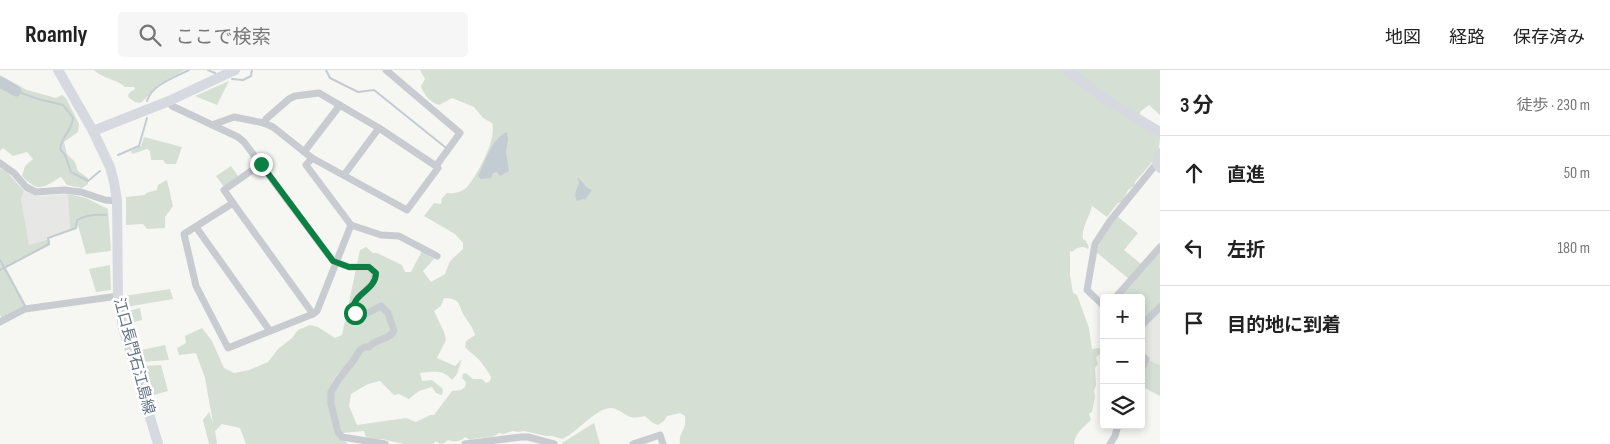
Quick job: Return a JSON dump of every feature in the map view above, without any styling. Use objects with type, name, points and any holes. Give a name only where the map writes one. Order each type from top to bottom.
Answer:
[{"type":"main road","name":"江口長門石江島線","points":[[58,70],[93,131],[110,168],[117,201],[118,296],[125,332],[158,444]]},
{"type":"main road","points":[[93,131],[169,101],[235,70]]},
{"type":"main road","points":[[1068,70],[1105,99],[1160,132]]},
{"type":"street","points":[[212,125],[234,117],[264,123],[273,127],[312,158],[407,210],[460,134],[386,70]]},
{"type":"street","points":[[264,123],[266,119],[289,99],[295,96],[319,93],[379,128],[436,166]]},
{"type":"street","points":[[169,101],[172,106],[238,137],[261,164],[333,261],[349,267],[372,268],[376,273],[374,283],[355,301],[353,309],[358,315],[362,316],[381,306],[388,313],[394,331],[390,336],[376,340],[370,347],[360,350],[331,392],[338,432],[344,438],[385,444]]},
{"type":"street","points":[[304,152],[340,105]]},
{"type":"street","points":[[344,176],[379,128]]},
{"type":"street","points":[[312,158],[306,165],[351,225],[381,235],[399,236],[437,256]]},
{"type":"street","points":[[1100,302],[1087,290],[1095,244],[1110,221],[1159,158]]},
{"type":"street","points":[[0,163],[14,173],[26,187],[36,192],[64,190],[117,201]]},
{"type":"street","points":[[261,164],[224,190],[313,314]]},
{"type":"street","points":[[233,203],[184,234],[196,286],[228,348],[317,311],[351,225]]},
{"type":"street","points":[[196,227],[270,331]]},
{"type":"street","points":[[1119,294],[1160,247]]},
{"type":"street","points":[[0,322],[25,309],[118,296]]},
{"type":"street","points":[[1145,322],[1160,307]]},
{"type":"street","points":[[1110,444],[1117,429]]},
{"type":"street","points":[[633,444],[660,435],[664,444]]},
{"type":"street","points":[[465,444],[499,442],[528,437],[554,444]]},
{"type":"shaded area","points":[[94,70],[185,70],[160,84],[140,103],[128,97],[129,93],[135,89],[134,87],[125,87]]},
{"type":"shaded area","points":[[420,70],[1160,70],[1160,115],[1149,105],[1141,111],[1136,121],[1160,136],[1156,156],[1135,182],[1134,186],[1128,190],[1123,201],[1118,203],[1107,217],[1092,206],[1084,226],[1083,235],[1083,239],[1089,247],[1088,249],[1081,247],[1072,252],[1070,251],[1070,275],[1073,293],[1077,295],[1089,328],[1092,349],[1100,349],[1100,354],[1096,357],[1098,364],[1095,368],[1095,397],[1092,412],[1089,414],[1091,420],[1078,433],[1074,444],[680,444],[685,416],[680,413],[667,416],[658,425],[645,416],[630,417],[612,408],[599,412],[562,439],[524,431],[513,431],[470,440],[465,437],[457,441],[448,440],[440,444],[436,441],[433,444],[404,444],[366,437],[364,431],[342,433],[334,407],[334,391],[350,364],[334,378],[331,386],[333,419],[337,434],[339,439],[348,444],[246,444],[240,428],[222,424],[215,431],[217,444],[209,444],[203,420],[209,412],[213,423],[205,378],[196,353],[179,355],[177,348],[186,343],[185,336],[202,328],[212,341],[224,368],[234,373],[249,370],[268,362],[278,349],[292,338],[298,330],[310,325],[318,327],[335,338],[342,335],[360,250],[366,247],[373,253],[377,253],[402,265],[405,272],[411,272],[422,251],[434,259],[423,271],[431,282],[445,274],[450,261],[463,249],[463,243],[455,234],[424,216],[434,203],[441,204],[442,198],[447,193],[464,190],[468,186],[477,173],[489,147],[493,130],[492,123],[483,118],[474,107],[452,98],[439,105],[433,102],[428,98],[421,86],[425,79]],"holes":[[[444,298],[459,303],[475,335],[466,341],[465,347],[484,366],[491,377],[490,381],[486,383],[482,379],[473,379],[466,373],[463,374],[462,378],[466,382],[465,387],[461,390],[452,391],[434,415],[416,422],[406,418],[357,425],[349,406],[351,394],[368,384],[380,381],[394,395],[399,394],[409,399],[419,391],[432,387],[436,393],[442,395],[443,389],[432,380],[422,381],[420,373],[441,373],[449,376],[452,380],[457,374],[462,359],[455,366],[437,358],[446,340],[434,311],[441,306]]]},
{"type":"shaded area","points":[[0,75],[27,90],[56,98],[62,95],[66,98],[79,124],[78,132],[64,142],[67,154],[75,162],[78,171],[88,178],[88,184],[82,188],[67,185],[61,177],[45,186],[37,187],[22,176],[25,166],[33,159],[27,152],[13,156],[3,148],[0,151]]},
{"type":"shaded area","points":[[229,81],[217,105],[195,96]]},
{"type":"shaded area","points":[[507,132],[506,152],[509,171],[500,176],[497,172],[493,173],[491,178],[481,179],[478,176],[493,145],[497,139]]},
{"type":"shaded area","points":[[144,137],[182,147],[176,164],[166,164],[163,160],[151,160],[150,151],[147,149],[132,154],[131,151],[141,146]]},
{"type":"shaded area","points":[[231,166],[238,176],[224,187],[216,176]]},
{"type":"shaded area","points":[[0,168],[7,172],[24,191],[21,199],[29,245],[49,239],[50,245],[6,268],[26,305],[2,318],[0,315]]},
{"type":"shaded area","points":[[577,177],[592,190],[585,200],[577,201],[576,199],[575,196],[579,183]]},
{"type":"shaded area","points":[[167,180],[173,206],[165,217],[165,228],[147,229],[143,224],[126,225],[126,197],[145,195],[157,190],[158,185]]},
{"type":"shaded area","points":[[24,191],[37,196],[68,194],[70,231],[29,246],[21,199]]},
{"type":"shaded area","points":[[68,194],[86,198],[108,209],[111,251],[86,254],[78,225],[76,229],[70,231]]},
{"type":"shaded area","points":[[1117,216],[1138,233],[1124,250],[1141,264],[1129,279],[1096,252]]},
{"type":"shaded area","points":[[1160,250],[1160,304],[1145,319],[1145,294],[1122,294]]},
{"type":"shaded area","points":[[110,265],[111,290],[96,292],[89,269]]},
{"type":"shaded area","points":[[170,289],[173,299],[126,307],[124,296]]},
{"type":"shaded area","points":[[140,308],[142,320],[129,323],[127,311]]},
{"type":"shaded area","points":[[1160,309],[1160,365],[1145,356],[1145,324]]},
{"type":"shaded area","points":[[165,345],[169,360],[140,362],[137,351]]},
{"type":"shaded area","points":[[1149,360],[1160,365],[1160,396],[1145,388],[1145,369]]},
{"type":"shaded area","points":[[161,365],[168,391],[151,396],[142,366]]},
{"type":"shaded area","points":[[594,423],[600,444],[562,443]]},
{"type":"waterway","points":[[147,101],[149,95],[158,86],[189,70]]},
{"type":"waterway","points":[[208,70],[215,73]]},
{"type":"waterway","points":[[232,79],[243,80],[251,76],[252,70]]},
{"type":"waterway","points":[[326,70],[330,78],[358,92],[374,90],[445,147]]},
{"type":"waterway","points":[[0,82],[16,91]]},
{"type":"waterway","points":[[16,91],[63,105],[73,118],[60,149],[65,155],[71,172],[88,181],[100,171]]},
{"type":"waterway","points":[[118,155],[139,146],[147,118]]},
{"type":"waterway","points":[[0,270],[49,244],[48,238],[76,228],[77,220],[91,215],[106,215]]},
{"type":"waterway","points":[[0,260],[25,306]]},
{"type":"route","points":[[261,164],[333,261],[349,267],[369,267],[376,273],[374,283],[355,301],[353,309],[355,313]]}]
